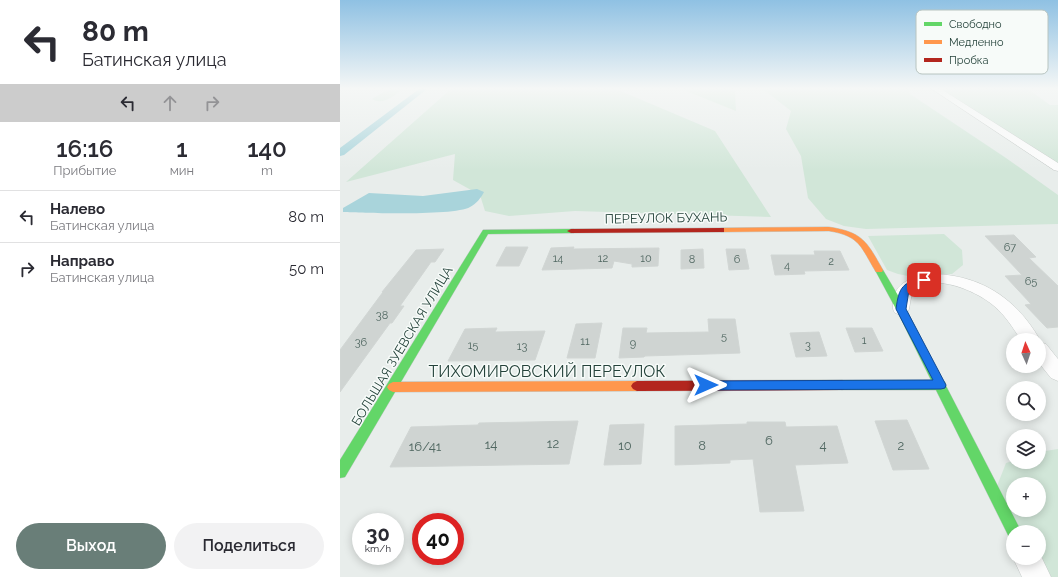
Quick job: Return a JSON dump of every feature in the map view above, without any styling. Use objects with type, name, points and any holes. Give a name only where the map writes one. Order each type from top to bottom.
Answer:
[{"type":"street","points":[[977,116],[1058,168]]},
{"type":"street","name":"ПЕРЕУЛОК БУХАНЬ","points":[[486,232],[829,229],[846,231],[856,235],[861,240],[901,309]]},
{"type":"street","name":"БОЛЬШАЯ ЗУЕВСКАЯ УЛИЦА","points":[[340,472],[486,232]]},
{"type":"street","points":[[1011,525],[941,385],[901,309],[902,296],[905,289],[913,283],[932,279],[954,281],[971,286],[1000,302],[1025,333]]},
{"type":"street","points":[[1046,358],[1058,373]]},
{"type":"street","name":"ТИХОМИРОВСКИЙ ПЕРЕУЛОК","points":[[393,386],[941,385]]},
{"type":"street","points":[[1031,565],[1037,577]]},
{"type":"green space","points":[[421,116],[679,116],[715,131],[771,217],[575,211],[509,216],[485,211],[480,195],[453,180],[455,154],[346,182]]},
{"type":"green space","points":[[790,116],[943,116],[1058,195],[1058,224],[866,229],[844,226],[826,219],[808,198],[801,156],[786,129]]},
{"type":"green space","points":[[982,116],[1058,116],[1058,163]]},
{"type":"green space","points":[[944,234],[962,250],[963,265],[952,274],[925,275],[912,271],[908,276],[887,270],[868,236]]},
{"type":"green space","points":[[1058,449],[1058,577],[1046,577],[1042,565],[1046,565],[1046,525],[1018,525],[1014,517],[1046,517],[1046,477],[1006,477],[1006,503],[997,486],[1006,463],[1006,469],[1046,469],[1046,451]]},
{"type":"water","points":[[477,189],[484,192],[480,199],[472,206],[461,210],[429,213],[343,212],[343,208],[369,193],[423,196]]},
{"type":"building","points":[[1014,235],[1036,257],[1029,258],[1058,286],[1058,327],[1047,328],[1025,305],[1031,304],[1005,276],[1022,275],[985,236]]},
{"type":"building","points":[[506,247],[528,247],[519,266],[496,266]]},
{"type":"building","points":[[574,247],[573,249],[659,248],[658,266],[632,267],[632,264],[614,261],[612,268],[542,270],[551,248]]},
{"type":"building","points":[[444,249],[435,262],[431,262],[400,306],[404,306],[340,392],[340,350],[382,292],[416,250]]},
{"type":"building","points":[[703,249],[704,268],[681,269],[681,250]]},
{"type":"building","points":[[726,249],[745,249],[749,269],[729,270]]},
{"type":"building","points":[[814,251],[840,251],[849,270],[804,271],[805,274],[775,275],[771,255],[815,255]]},
{"type":"building","points":[[708,319],[735,319],[740,353],[619,358],[623,328],[647,328],[646,333],[709,332]]},
{"type":"building","points":[[602,323],[595,358],[567,358],[576,324]]},
{"type":"building","points":[[497,328],[495,332],[545,331],[535,360],[448,361],[465,329]]},
{"type":"building","points":[[846,328],[872,328],[883,351],[855,352]]},
{"type":"building","points":[[819,332],[827,356],[796,357],[790,333]]},
{"type":"building","points":[[907,420],[929,469],[893,470],[875,421]]},
{"type":"building","points":[[578,421],[569,464],[390,467],[411,427],[478,425],[479,423]]},
{"type":"building","points":[[747,422],[785,422],[786,427],[837,426],[848,463],[795,465],[804,511],[760,512],[753,459],[730,460],[730,463],[675,465],[675,426],[747,424]]},
{"type":"building","points":[[644,424],[641,464],[604,465],[610,425]]},
{"type":"waterway","points":[[340,153],[389,116]]},
{"type":"traffic: fast","points":[[340,472],[486,232],[571,231]]},
{"type":"traffic: fast","points":[[879,270],[901,309],[1010,525]]},
{"type":"traffic: fast","points":[[842,385],[941,385]]},
{"type":"traffic: slow","points":[[721,230],[829,229],[849,233],[861,241],[870,253],[879,270]]},
{"type":"traffic: slow","points":[[393,387],[637,386]]},
{"type":"traffic: jam","points":[[571,231],[721,230]]},
{"type":"traffic: jam","points":[[637,386],[842,385]]},
{"type":"route","points":[[706,385],[941,385],[901,309],[902,296],[905,289],[913,283],[924,280]]}]
